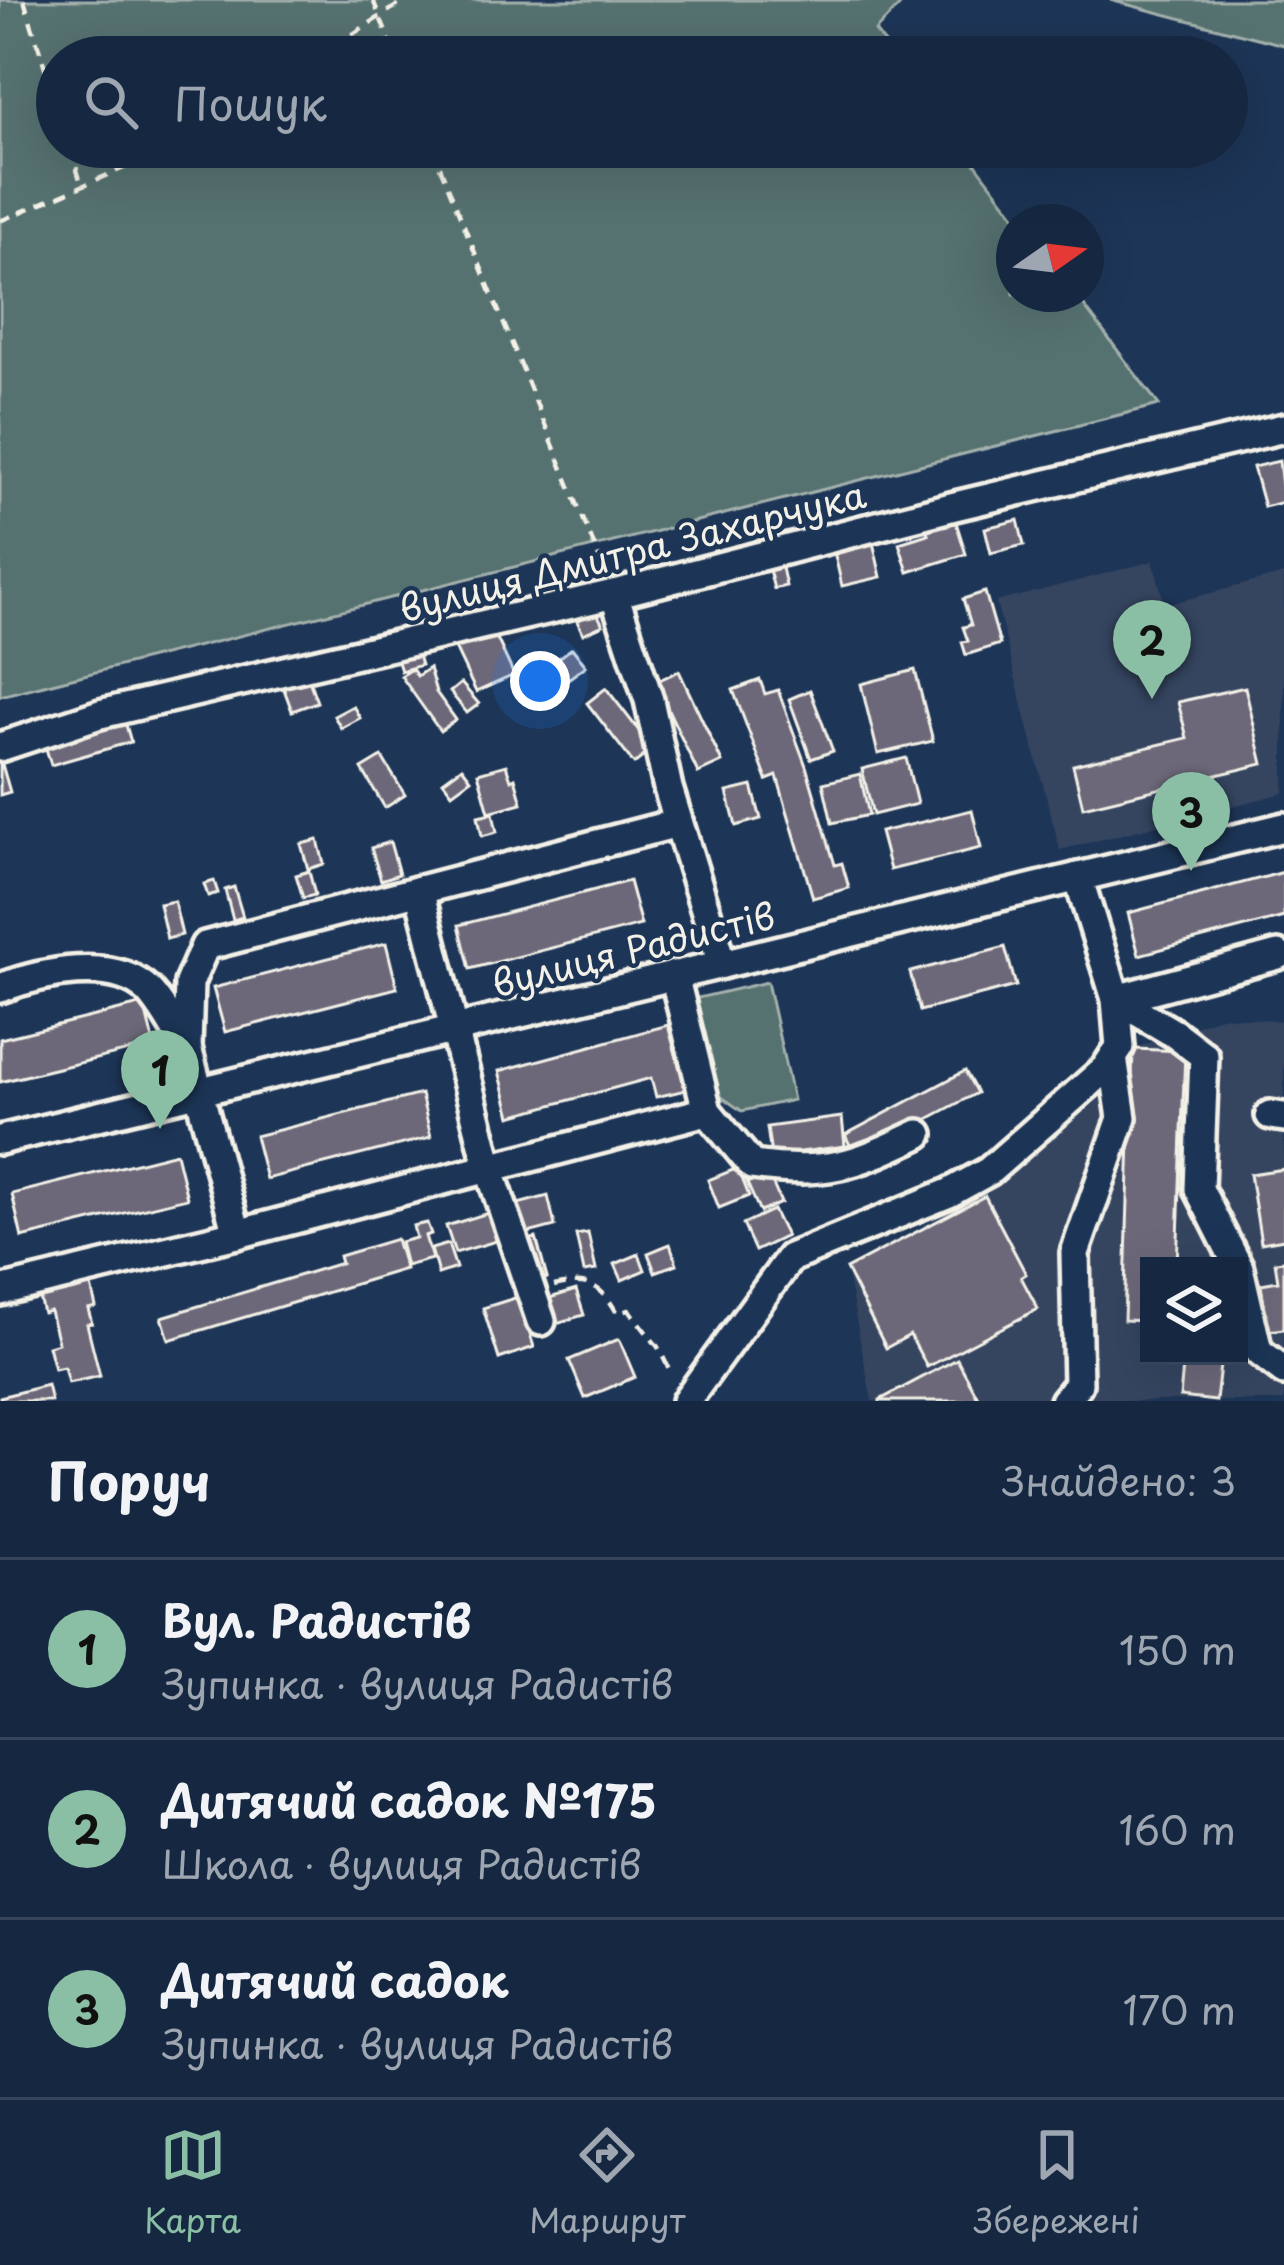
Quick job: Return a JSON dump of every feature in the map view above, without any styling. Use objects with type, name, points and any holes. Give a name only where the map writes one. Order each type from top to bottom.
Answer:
[{"type":"street","name":"вулиця Дмитра Захарчука","points":[[0,747],[100,714],[614,594],[1284,428]]},
{"type":"street","points":[[614,594],[649,700],[678,823],[722,964]]},
{"type":"street","points":[[237,1234],[187,1048],[189,983],[205,946],[678,823]]},
{"type":"street","name":"вулиця Радистів","points":[[0,1140],[1284,827]]},
{"type":"street","points":[[681,1392],[790,1258],[949,1193],[988,1171],[1106,1069],[1120,1047],[1116,999],[1078,877]]},
{"type":"street","points":[[419,890],[489,1168],[541,1321]]},
{"type":"street","points":[[1116,999],[1278,956]]},
{"type":"street","points":[[0,988],[32,976],[112,971],[147,989],[187,1048]]},
{"type":"street","points":[[674,975],[707,1111],[752,1166],[799,1172],[858,1163],[919,1134]]},
{"type":"street","points":[[1116,999],[1204,1056],[1199,1189],[1233,1257]]},
{"type":"street","points":[[1064,1401],[1078,1384],[1075,1252],[1122,1118],[1113,1057]]},
{"type":"street","points":[[2,1281],[237,1234],[707,1111]]},
{"type":"street","points":[[1248,1309],[1258,1351],[1284,1371]]},
{"type":"path","points":[[24,0],[36,39]]},
{"type":"path","points":[[373,0],[388,36]]},
{"type":"path","points":[[348,36],[406,0]]},
{"type":"path","points":[[76,168],[82,186]]},
{"type":"path","points":[[0,221],[124,168]]},
{"type":"path","points":[[441,168],[614,594]]},
{"type":"path","points":[[531,1292],[580,1280],[604,1290],[617,1313],[629,1310],[658,1347],[681,1392]]},
{"type":"shaded area","points":[[1153,561],[1165,605],[1284,574],[1284,793],[1060,850],[996,602]]},
{"type":"shaded area","points":[[1222,1016],[1284,1021],[1284,1401],[872,1401],[846,1269],[985,1196],[1095,1103],[1133,1049]]},
{"type":"green space","points":[[0,0],[905,0],[875,31],[879,36],[36,36],[36,168],[979,168],[1006,204],[996,204],[996,312],[1089,312],[1159,405],[0,696]]},
{"type":"green space","points":[[1110,0],[1284,0],[1284,45]]},
{"type":"green space","points":[[767,982],[793,1100],[742,1111],[710,1089],[689,1000]]},
{"type":"building","points":[[1279,461],[1284,502],[1264,507],[1253,467]]},
{"type":"building","points":[[954,516],[966,554],[908,572],[899,543],[928,534],[925,526]]},
{"type":"building","points":[[1018,520],[1024,545],[991,553],[985,528]]},
{"type":"building","points":[[872,538],[881,577],[842,586],[833,547]]},
{"type":"building","points":[[781,563],[786,586],[774,589],[768,566]]},
{"type":"building","points":[[985,592],[1000,644],[966,655],[963,627],[971,625],[963,599]]},
{"type":"building","points":[[596,611],[603,625],[583,634],[577,621]]},
{"type":"building","points":[[493,630],[514,675],[476,692],[455,648]]},
{"type":"building","points":[[415,646],[421,665],[401,671],[395,653]]},
{"type":"building","points":[[572,648],[586,666],[564,682],[551,664]]},
{"type":"building","points":[[429,668],[436,692],[456,720],[440,731],[401,676],[412,669],[417,676]]},
{"type":"building","points":[[915,670],[933,741],[878,754],[861,684]]},
{"type":"building","points":[[679,671],[722,762],[698,773],[655,682]]},
{"type":"building","points":[[306,672],[317,702],[292,711],[281,681]]},
{"type":"building","points":[[760,680],[765,694],[778,690],[835,865],[842,863],[849,888],[813,898],[777,776],[767,780],[733,690]]},
{"type":"building","points":[[461,683],[479,704],[467,713],[450,692]]},
{"type":"building","points":[[1245,687],[1263,764],[1083,807],[1073,765],[1187,738],[1178,702]]},
{"type":"building","points":[[606,688],[653,749],[634,764],[587,703]]},
{"type":"building","points":[[810,690],[833,751],[811,759],[789,699]]},
{"type":"building","points":[[353,706],[360,718],[341,728],[334,716]]},
{"type":"building","points":[[124,718],[131,742],[51,765],[44,742]]},
{"type":"building","points":[[382,757],[405,795],[385,808],[362,769]]},
{"type":"building","points":[[906,758],[917,804],[873,815],[862,769]]},
{"type":"building","points":[[0,762],[10,792],[0,795]]},
{"type":"building","points":[[506,765],[522,803],[489,812],[478,773]]},
{"type":"building","points":[[462,767],[471,779],[452,793],[443,781]]},
{"type":"building","points":[[860,774],[869,815],[832,823],[823,783]]},
{"type":"building","points":[[752,786],[761,819],[736,826],[727,792]]},
{"type":"building","points":[[972,810],[981,848],[890,870],[880,832]]},
{"type":"building","points":[[493,813],[497,832],[482,836],[478,816]]},
{"type":"building","points":[[318,840],[324,864],[308,869],[301,844]]},
{"type":"building","points":[[390,842],[399,874],[381,880],[371,848]]},
{"type":"building","points":[[309,871],[315,895],[303,898],[296,875]]},
{"type":"building","points":[[1284,872],[1284,917],[1139,955],[1128,913]]},
{"type":"building","points":[[214,881],[218,893],[208,896],[204,884]]},
{"type":"building","points":[[629,881],[641,925],[470,969],[459,925]]},
{"type":"building","points":[[234,887],[243,917],[233,920],[225,890]]},
{"type":"building","points":[[174,901],[182,935],[167,939],[159,904]]},
{"type":"building","points":[[386,943],[397,988],[225,1032],[213,988]]},
{"type":"building","points":[[1005,947],[1016,986],[920,1011],[910,972]]},
{"type":"building","points":[[144,1004],[154,1045],[0,1082],[0,1039]]},
{"type":"building","points":[[668,1025],[686,1090],[656,1097],[651,1078],[511,1116],[499,1071]]},
{"type":"building","points":[[1133,1049],[1185,1051],[1177,1257],[1140,1257],[1140,1321],[1124,1320]]},
{"type":"building","points":[[965,1071],[977,1093],[856,1157],[845,1135]]},
{"type":"building","points":[[421,1094],[431,1137],[266,1179],[255,1136]]},
{"type":"building","points":[[842,1117],[845,1146],[771,1156],[767,1127]]},
{"type":"building","points":[[176,1153],[187,1198],[22,1238],[12,1194]]},
{"type":"building","points":[[738,1168],[749,1196],[719,1208],[708,1180]]},
{"type":"building","points":[[1284,1169],[1284,1239],[1261,1243],[1250,1174]]},
{"type":"building","points":[[768,1173],[781,1203],[760,1212],[747,1183]]},
{"type":"building","points":[[548,1196],[555,1226],[517,1236],[510,1206]]},
{"type":"building","points":[[985,1196],[1026,1274],[1021,1277],[1038,1309],[927,1367],[910,1335],[886,1348],[846,1269]]},
{"type":"building","points":[[773,1210],[786,1236],[755,1251],[743,1224]]},
{"type":"building","points":[[491,1212],[500,1240],[455,1253],[446,1226]]},
{"type":"building","points":[[427,1223],[431,1234],[425,1236],[432,1259],[406,1266],[400,1242],[416,1238],[413,1226]]},
{"type":"building","points":[[588,1233],[596,1270],[584,1272],[576,1235]]},
{"type":"building","points":[[536,1238],[547,1278],[536,1282],[524,1241]]},
{"type":"building","points":[[396,1239],[405,1269],[169,1340],[162,1317],[341,1263],[339,1256]]},
{"type":"building","points":[[448,1244],[456,1268],[438,1274],[431,1249]]},
{"type":"building","points":[[670,1244],[677,1264],[655,1272],[648,1253]]},
{"type":"building","points":[[639,1254],[645,1270],[622,1280],[615,1264]]},
{"type":"building","points":[[1284,1261],[1284,1329],[1268,1331],[1261,1284],[1278,1281],[1275,1262]]},
{"type":"building","points":[[89,1278],[96,1307],[88,1309],[92,1323],[87,1324],[100,1376],[68,1383],[64,1367],[54,1369],[48,1346],[58,1343],[50,1311],[43,1313],[39,1297],[47,1295],[45,1290]]},
{"type":"building","points":[[576,1290],[584,1315],[553,1324],[546,1299]]},
{"type":"building","points":[[518,1297],[534,1347],[499,1359],[483,1308]]},
{"type":"building","points":[[619,1339],[635,1377],[585,1398],[569,1360]]},
{"type":"building","points":[[957,1359],[980,1401],[880,1401],[880,1400]]},
{"type":"building","points":[[1183,1365],[1220,1365],[1216,1401],[1180,1397]]},
{"type":"building","points":[[47,1385],[51,1401],[0,1401],[0,1397]]},
{"type":"place","name":"Дитячий садок №175","points":[[1152,699]]},
{"type":"place","name":"Дитячий садок","points":[[1191,871]]},
{"type":"place","name":"Вул. Радистів","points":[[160,1129]]}]
